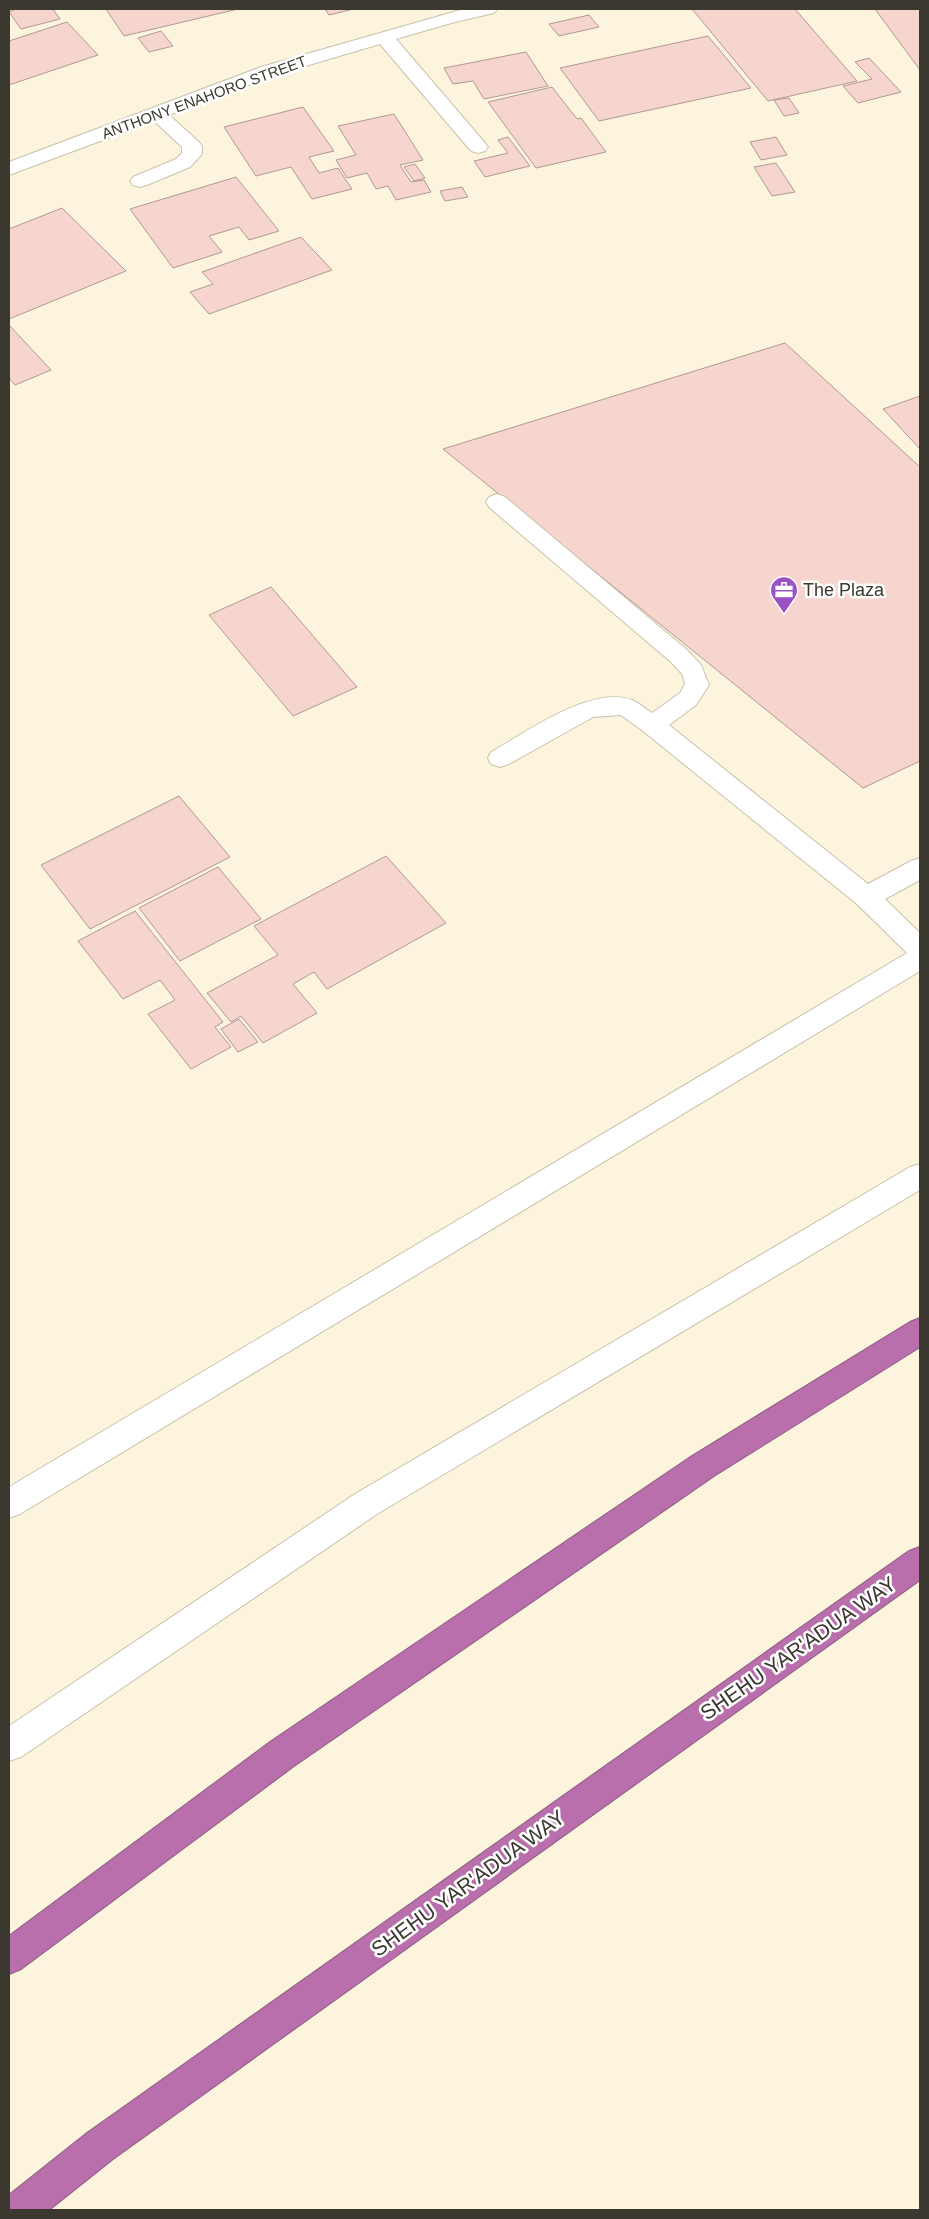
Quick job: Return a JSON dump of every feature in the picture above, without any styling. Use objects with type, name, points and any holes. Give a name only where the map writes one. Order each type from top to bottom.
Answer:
[{"type":"highway","points":[[9,1957],[282,1754],[703,1466],[920,1331]]},
{"type":"highway","name":"SHEHU YAR'ADUA WAY","points":[[20,2210],[100,2146],[920,1562]]},
{"type":"street","name":"ANTHONY ENAHORO STREET","points":[[9,169],[268,71],[384,37],[455,13],[488,9]]},
{"type":"street","points":[[384,37],[478,147]]},
{"type":"street","points":[[140,181],[183,163],[192,154],[192,146],[156,113]]},
{"type":"street","points":[[497,502],[679,656],[693,671],[697,685],[688,699],[652,725]]},
{"type":"street","points":[[500,758],[588,709],[609,706],[626,707],[652,725],[866,897],[920,949]]},
{"type":"street","points":[[866,897],[920,868]]},
{"type":"street","points":[[9,1504],[920,958]]},
{"type":"street","points":[[9,1745],[366,1504],[920,1176]]},
{"type":"building","points":[[16,9],[53,9],[60,19],[21,29],[9,12]]},
{"type":"building","points":[[106,9],[238,9],[124,36]]},
{"type":"building","points":[[325,9],[354,9],[329,15]]},
{"type":"building","points":[[692,9],[795,9],[857,81],[768,101]]},
{"type":"building","points":[[875,9],[920,9],[920,70]]},
{"type":"building","points":[[589,15],[599,27],[559,36],[549,24]]},
{"type":"building","points":[[67,22],[98,55],[9,85],[9,41]]},
{"type":"building","points":[[161,31],[173,46],[149,52],[138,38]]},
{"type":"building","points":[[708,36],[751,88],[599,121],[560,68]]},
{"type":"building","points":[[526,52],[548,86],[484,99],[473,81],[453,84],[444,68]]},
{"type":"building","points":[[869,58],[901,92],[858,103],[843,86],[872,79],[855,62]]},
{"type":"building","points":[[552,87],[577,119],[581,118],[606,152],[536,168],[488,102]]},
{"type":"building","points":[[789,98],[799,113],[784,116],[774,100]]},
{"type":"building","points":[[303,107],[334,151],[309,157],[319,173],[338,168],[352,189],[312,199],[291,167],[256,176],[224,127]]},
{"type":"building","points":[[394,114],[423,160],[400,165],[411,182],[424,180],[431,192],[396,200],[388,186],[376,189],[367,173],[347,178],[336,160],[356,155],[338,126]]},
{"type":"building","points":[[508,137],[530,166],[485,177],[474,161],[508,153],[498,140]]},
{"type":"building","points":[[776,137],[787,155],[761,160],[750,142]]},
{"type":"building","points":[[776,163],[795,192],[772,196],[754,167]]},
{"type":"building","points":[[415,164],[425,178],[414,181],[404,167]]},
{"type":"building","points":[[236,177],[279,231],[249,240],[239,227],[209,236],[222,252],[173,268],[130,209]]},
{"type":"building","points":[[462,187],[468,197],[445,201],[440,191]]},
{"type":"building","points":[[62,208],[126,271],[9,319],[9,229]]},
{"type":"building","points":[[301,237],[332,270],[209,314],[190,292],[213,284],[202,272]]},
{"type":"building","points":[[9,325],[51,370],[15,385],[9,378]]},
{"type":"building","name":"The Plaza","points":[[785,343],[920,467],[920,761],[863,788],[443,449]]},
{"type":"building","points":[[920,396],[920,449],[883,409]]},
{"type":"building","points":[[271,587],[357,687],[293,716],[209,615]]},
{"type":"building","points":[[179,796],[230,857],[90,929],[41,865]]},
{"type":"building","points":[[386,856],[446,923],[327,989],[314,972],[293,984],[317,1013],[263,1043],[241,1016],[231,1022],[207,993],[278,955],[254,926]]},
{"type":"building","points":[[218,867],[261,919],[180,961],[139,908]]},
{"type":"building","points":[[135,911],[223,1022],[215,1027],[231,1047],[191,1069],[148,1014],[175,1000],[160,980],[123,999],[78,941]]},
{"type":"building","points":[[239,1019],[258,1042],[238,1052],[221,1029]]},
{"type":"place","name":"The Plaza","points":[[784,614]]}]
